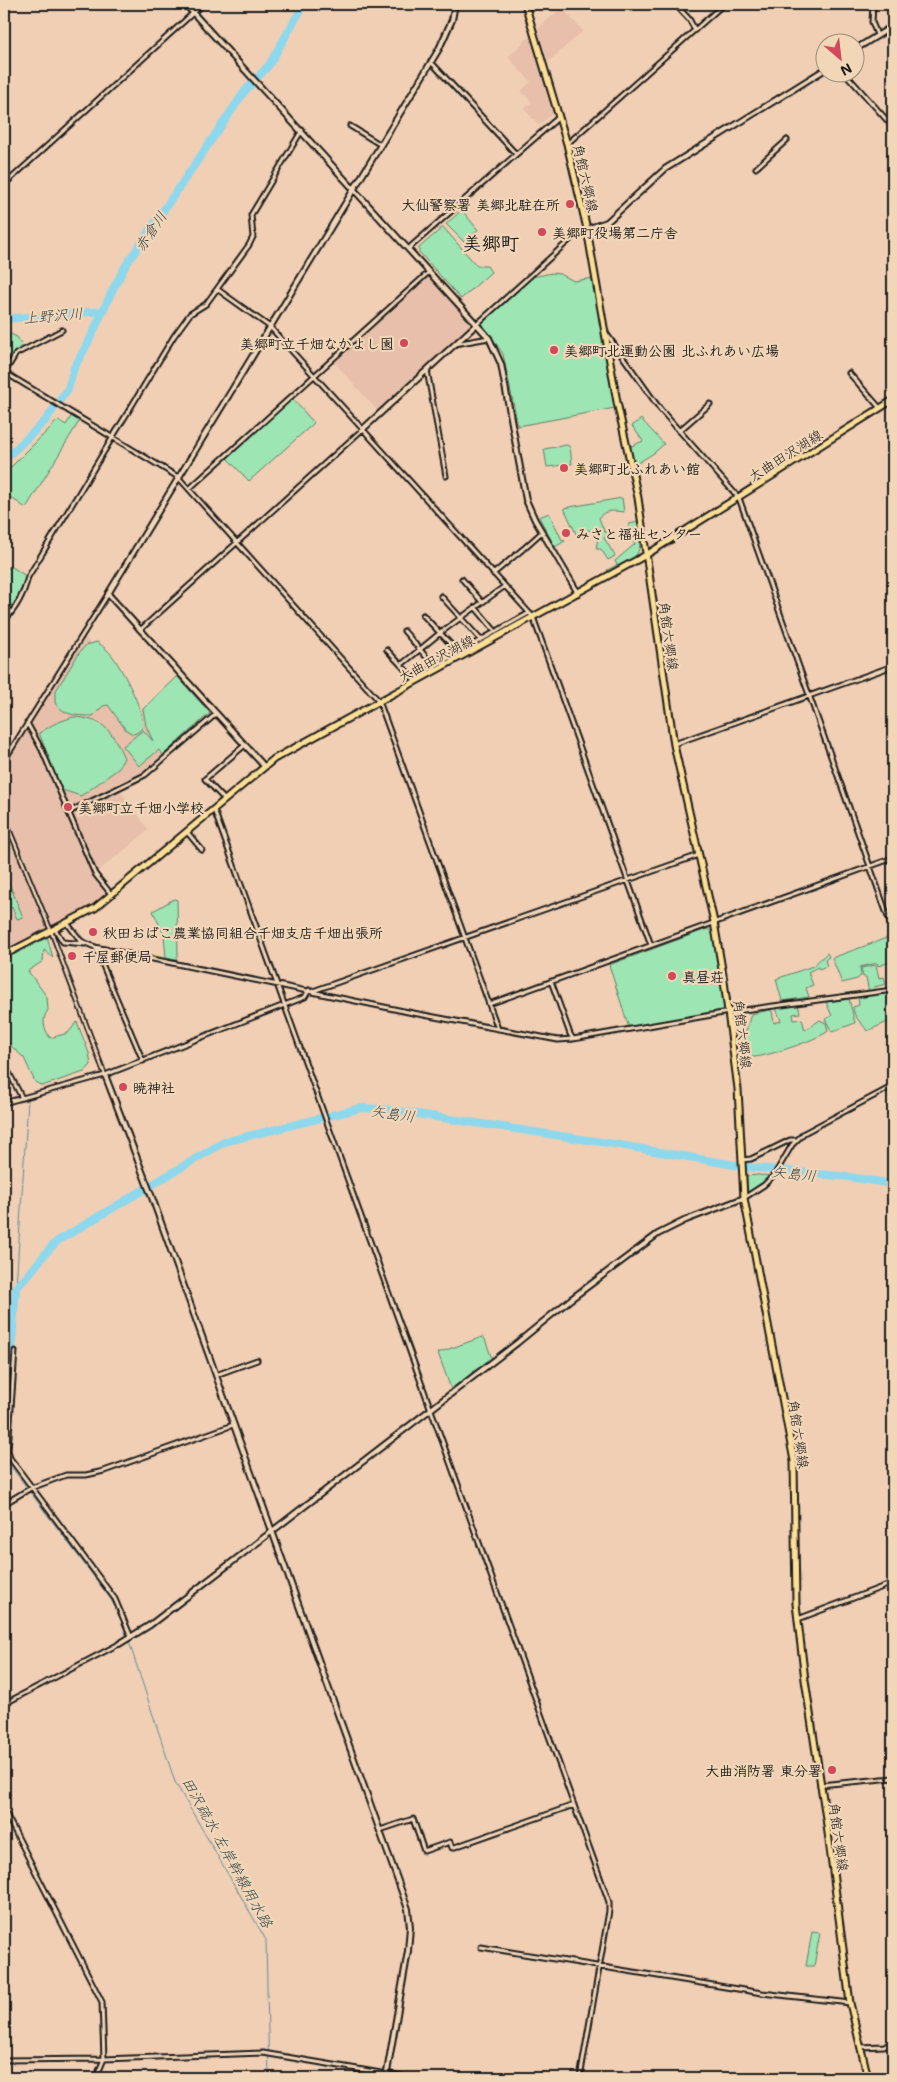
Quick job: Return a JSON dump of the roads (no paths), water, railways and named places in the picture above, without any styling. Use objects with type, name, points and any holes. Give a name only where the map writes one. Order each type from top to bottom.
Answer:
[{"type":"main road","name":"角館六郷線","points":[[525,4],[567,144],[587,229],[617,402],[638,498],[674,744],[714,922],[729,1012],[738,1089],[744,1198],[794,1461],[798,1619],[850,2003],[868,2078]]},
{"type":"main road","name":"大曲田沢湖線","points":[[4,955],[95,908],[264,766],[531,615],[578,593],[646,555],[893,400]]},
{"type":"street","points":[[185,4],[302,130],[489,338],[501,364],[526,500],[542,532],[578,593]]},
{"type":"street","points":[[4,186],[203,4]]},
{"type":"street","points":[[4,762],[431,62],[448,30],[455,4]]},
{"type":"street","points":[[675,4],[689,19],[695,30]]},
{"type":"street","points":[[567,144],[724,4]]},
{"type":"street","points":[[873,4],[872,22],[877,36]]},
{"type":"street","points":[[864,44],[893,26]]},
{"type":"street","points":[[431,62],[516,154]]},
{"type":"street","points":[[140,630],[573,238],[587,229],[607,222],[665,169],[814,76]]},
{"type":"street","points":[[853,82],[893,127]]},
{"type":"street","points":[[408,248],[559,116]]},
{"type":"street","points":[[350,126],[381,145]]},
{"type":"street","points":[[4,621],[12,613],[25,589],[28,577],[174,336],[190,314],[206,304],[249,246],[253,237],[251,215],[302,130]]},
{"type":"street","points":[[756,168],[787,140]]},
{"type":"street","points":[[189,489],[429,272]]},
{"type":"street","points":[[217,289],[270,327],[531,615],[651,945]]},
{"type":"street","points":[[62,330],[16,354],[4,372],[178,477],[379,701],[498,1029]]},
{"type":"street","points":[[605,332],[660,409],[739,498],[893,931]]},
{"type":"street","points":[[454,344],[489,338]]},
{"type":"street","points":[[427,370],[446,476]]},
{"type":"street","points":[[849,373],[880,408]]},
{"type":"street","points":[[679,431],[710,404]]},
{"type":"street","points":[[493,574],[542,532]]},
{"type":"street","points":[[462,579],[482,602]]},
{"type":"street","points":[[401,665],[440,633],[504,586]]},
{"type":"street","points":[[108,594],[264,766]]},
{"type":"street","points":[[441,596],[481,640]]},
{"type":"street","points":[[475,607],[496,632]]},
{"type":"street","points":[[423,615],[458,652]]},
{"type":"street","points":[[387,650],[414,680],[458,652],[531,615]]},
{"type":"street","points":[[404,631],[434,666]]},
{"type":"street","points":[[674,744],[893,666]]},
{"type":"street","points":[[69,812],[144,775],[216,714]]},
{"type":"street","points":[[27,724],[42,750],[95,874],[111,895]]},
{"type":"street","points":[[225,800],[205,779],[245,745]]},
{"type":"street","points":[[214,809],[609,1902],[600,1966],[580,2078]]},
{"type":"street","points":[[4,817],[53,930],[105,1075],[150,1192],[404,1895],[410,1927],[404,1974],[386,2076]]},
{"type":"street","points":[[187,832],[202,850]]},
{"type":"street","points":[[4,1104],[105,1075],[285,1005],[305,996],[311,991],[699,854]]},
{"type":"street","points":[[490,1004],[893,858]]},
{"type":"street","points":[[67,922],[81,941],[95,946],[413,1013],[558,1040],[573,1040],[729,1012],[893,990]]},
{"type":"street","points":[[53,930],[63,942],[88,944]]},
{"type":"street","points":[[95,946],[143,1060]]},
{"type":"street","points":[[552,981],[573,1040]]},
{"type":"street","points":[[4,1063],[22,1098]]},
{"type":"street","points":[[4,1704],[130,1637],[658,1234],[686,1220],[744,1198],[764,1185],[775,1174],[796,1140],[817,1125],[893,1086]]},
{"type":"street","points":[[742,1161],[751,1159],[790,1140],[796,1140]]},
{"type":"street","points":[[15,1351],[8,1450],[13,1463],[115,1599],[130,1637]]},
{"type":"street","points":[[216,1376],[257,1360]]},
{"type":"street","points":[[4,1504],[31,1488],[66,1475],[86,1475],[104,1471],[233,1424]]},
{"type":"street","points":[[798,1619],[893,1583]]},
{"type":"street","points":[[820,1785],[893,1778]]},
{"type":"street","points":[[380,1830],[413,1819],[424,1851],[450,1842],[452,1848],[574,1804]]},
{"type":"street","points":[[4,1810],[102,2002],[104,2059],[96,2078]]},
{"type":"street","points":[[4,1820],[8,1818]]},
{"type":"street","points":[[481,1947],[762,1993],[850,2003]]},
{"type":"street","points":[[860,2047],[884,2046],[893,2042]]},
{"type":"street","points":[[4,2060],[265,2054],[386,2076],[410,2078]]},
{"type":"waterway","name":"赤倉川","points":[[4,460],[45,421],[68,389],[74,368],[126,265],[245,91],[269,65],[304,4]]},
{"type":"waterway","name":"上野沢川","points":[[4,319],[103,311]]},
{"type":"waterway","name":"田沢疏水 左岸幹線用水路","points":[[16,1287],[28,1100]]},
{"type":"waterway","name":"矢島川","points":[[4,1354],[11,1355],[16,1287],[59,1240],[224,1142],[361,1108],[384,1109],[614,1144],[746,1167],[849,1177],[893,1184]]},
{"type":"waterway","name":"田沢疏水 左岸幹線用水路","points":[[11,1355],[5,1453],[9,1464],[110,1598],[120,1616],[127,1637]]},
{"type":"waterway","name":"田沢疏水 左岸幹線用水路","points":[[129,1642],[175,1782],[266,1940],[269,2078]]},
{"type":"place","name":"大仙警察署 美郷北駐在所","points":[[570,204]]},
{"type":"place","name":"美郷町役場第二庁舎","points":[[542,232]]},
{"type":"place","name":"美郷町立千畑なかよし園","points":[[404,343]]},
{"type":"place","name":"美郷町北運動公園 北ふれあい広場","points":[[554,350]]},
{"type":"place","name":"美郷町北ふれあい館","points":[[564,468]]},
{"type":"place","name":"みさと福祉センター","points":[[566,533]]},
{"type":"place","name":"美郷町立千畑小学校","points":[[68,807]]},
{"type":"place","name":"秋田おばこ農業協同組合千畑支店千畑出張所","points":[[93,932]]},
{"type":"place","name":"千屋郵便局","points":[[72,956]]},
{"type":"place","name":"真昼荘","points":[[672,976]]},
{"type":"place","name":"暁神社","points":[[123,1087]]},
{"type":"place","name":"大曲消防署 東分署","points":[[832,1770]]},
{"type":"district","name":"美郷町","points":[[491,242]]}]
